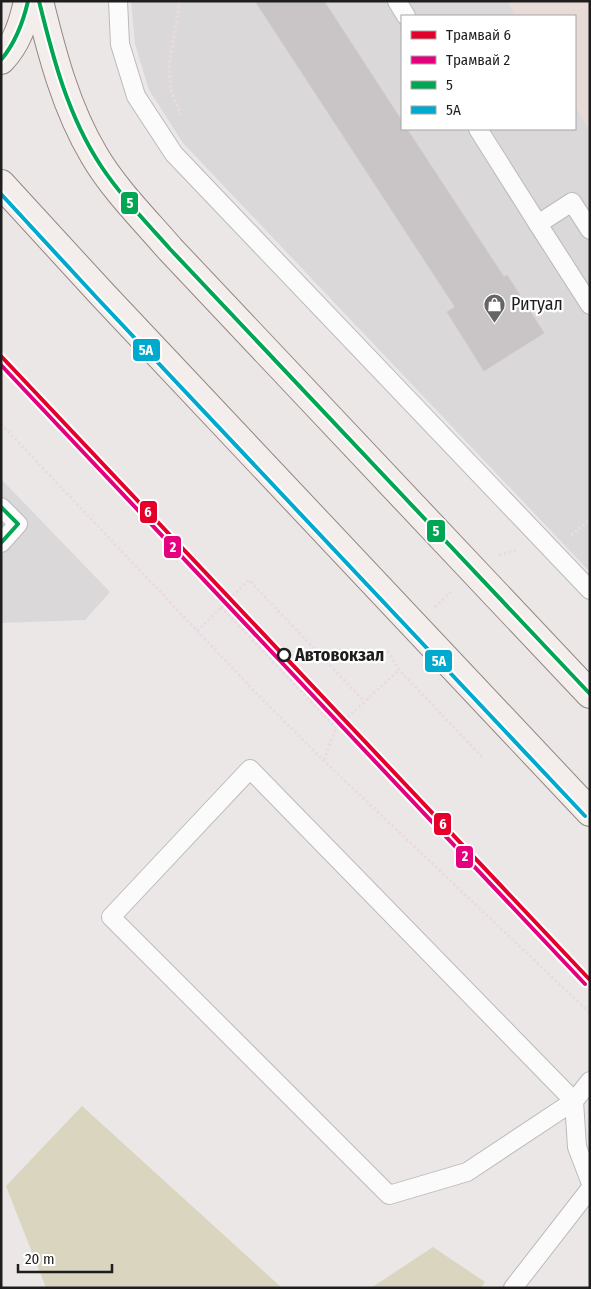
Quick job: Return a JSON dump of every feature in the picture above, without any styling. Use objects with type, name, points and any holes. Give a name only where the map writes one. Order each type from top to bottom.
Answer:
[{"type":"main road","points":[[1,60],[12,48],[23,24],[28,1]]},
{"type":"main road","points":[[39,1],[51,51],[72,112],[94,156],[129,202],[177,256],[590,694]]},
{"type":"main road","points":[[1,184],[102,294],[590,812]]},
{"type":"lane","points":[[118,1],[120,44],[136,96],[174,154],[586,581]]},
{"type":"lane","points":[[397,1],[405,15]]},
{"type":"lane","points":[[479,130],[590,305]]},
{"type":"lane","points":[[538,224],[572,202],[590,230]]},
{"type":"lane","points":[[1,507],[18,524],[1,543]]},
{"type":"lane","points":[[250,769],[582,1099],[467,1172],[389,1195],[111,917],[250,769]]},
{"type":"lane","points":[[590,1081],[582,1099],[577,1147],[590,1181]]},
{"type":"lane","points":[[513,1288],[590,1189]]},
{"type":"path","points":[[180,1],[169,65],[171,90],[181,117]]},
{"type":"path","points":[[1,424],[197,631],[324,761],[590,1013]]},
{"type":"path","points":[[564,528],[571,536]]},
{"type":"path","points":[[197,631],[249,580],[364,701]]},
{"type":"path","points":[[434,608],[454,589]]},
{"type":"path","points":[[221,607],[336,728]]},
{"type":"path","points":[[317,651],[388,652],[398,670],[483,758]]},
{"type":"path","points":[[324,761],[336,728],[398,670]]},
{"type":"shaded area","points":[[131,1],[590,1],[590,572],[183,143],[149,90],[135,44]]},
{"type":"shaded area","points":[[507,1],[590,1],[590,130],[576,109],[576,15],[515,15]]},
{"type":"shaded area","points":[[1,479],[110,592],[85,620],[1,623]]},
{"type":"shaded area","points":[[82,1106],[282,1288],[46,1288],[6,1186]]},
{"type":"shaded area","points":[[433,1247],[485,1282],[481,1288],[371,1288]]},
{"type":"building","points":[[255,1],[324,1],[401,119],[401,130],[408,130],[504,277],[507,275],[544,333],[484,371],[447,312],[455,307]]},
{"type":"tram line","name":"6","points":[[1,356],[590,980]]},
{"type":"tram line","name":"2","points":[[1,365],[585,984]]},
{"type":"transit line","name":"5","points":[[1,60],[18,32],[28,1]]},
{"type":"transit line","name":"5","points":[[39,1],[56,65],[79,127],[89,147],[117,188],[170,249],[590,694]]},
{"type":"transit line","name":"5А","points":[[1,194],[585,816]]},
{"type":"transit line","name":"5","points":[[1,507],[18,524],[1,543]]},
{"type":"place","name":"Ритуал","points":[[495,323]]},
{"type":"place","name":"Автовокзал","points":[[284,655]]}]
